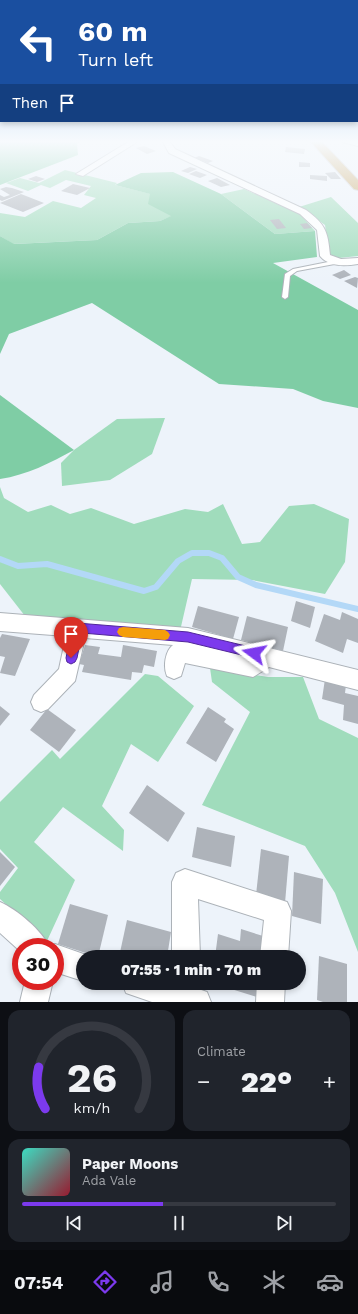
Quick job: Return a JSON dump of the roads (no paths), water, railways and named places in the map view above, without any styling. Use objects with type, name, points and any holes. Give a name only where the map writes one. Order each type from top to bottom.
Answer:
[{"type":"street","points":[[252,189],[302,212],[316,221],[323,230],[325,256],[330,260],[338,262],[358,261]]},
{"type":"street","points":[[338,262],[339,265],[358,273]]},
{"type":"street","points":[[2,624],[77,628],[188,637],[358,680]]},
{"type":"street","points":[[41,702],[68,674],[77,628]]},
{"type":"street","points":[[174,669],[178,652],[253,667],[267,656]]},
{"type":"street","points":[[186,950],[185,882],[278,912],[275,950]]},
{"type":"street","points":[[0,915],[26,938]]},
{"type":"street","points":[[64,961],[76,965]]},
{"type":"street","points":[[34,1002],[37,990]]},
{"type":"street","points":[[165,990],[189,996]]},
{"type":"street","points":[[270,1002],[271,990]]},
{"type":"lane","points":[[285,297],[287,275],[296,270],[338,262]]},
{"type":"waterway","points":[[0,559],[18,566],[47,564],[144,591],[156,587],[178,561],[192,553],[209,553],[222,558],[238,577],[256,585],[358,609]]}]
